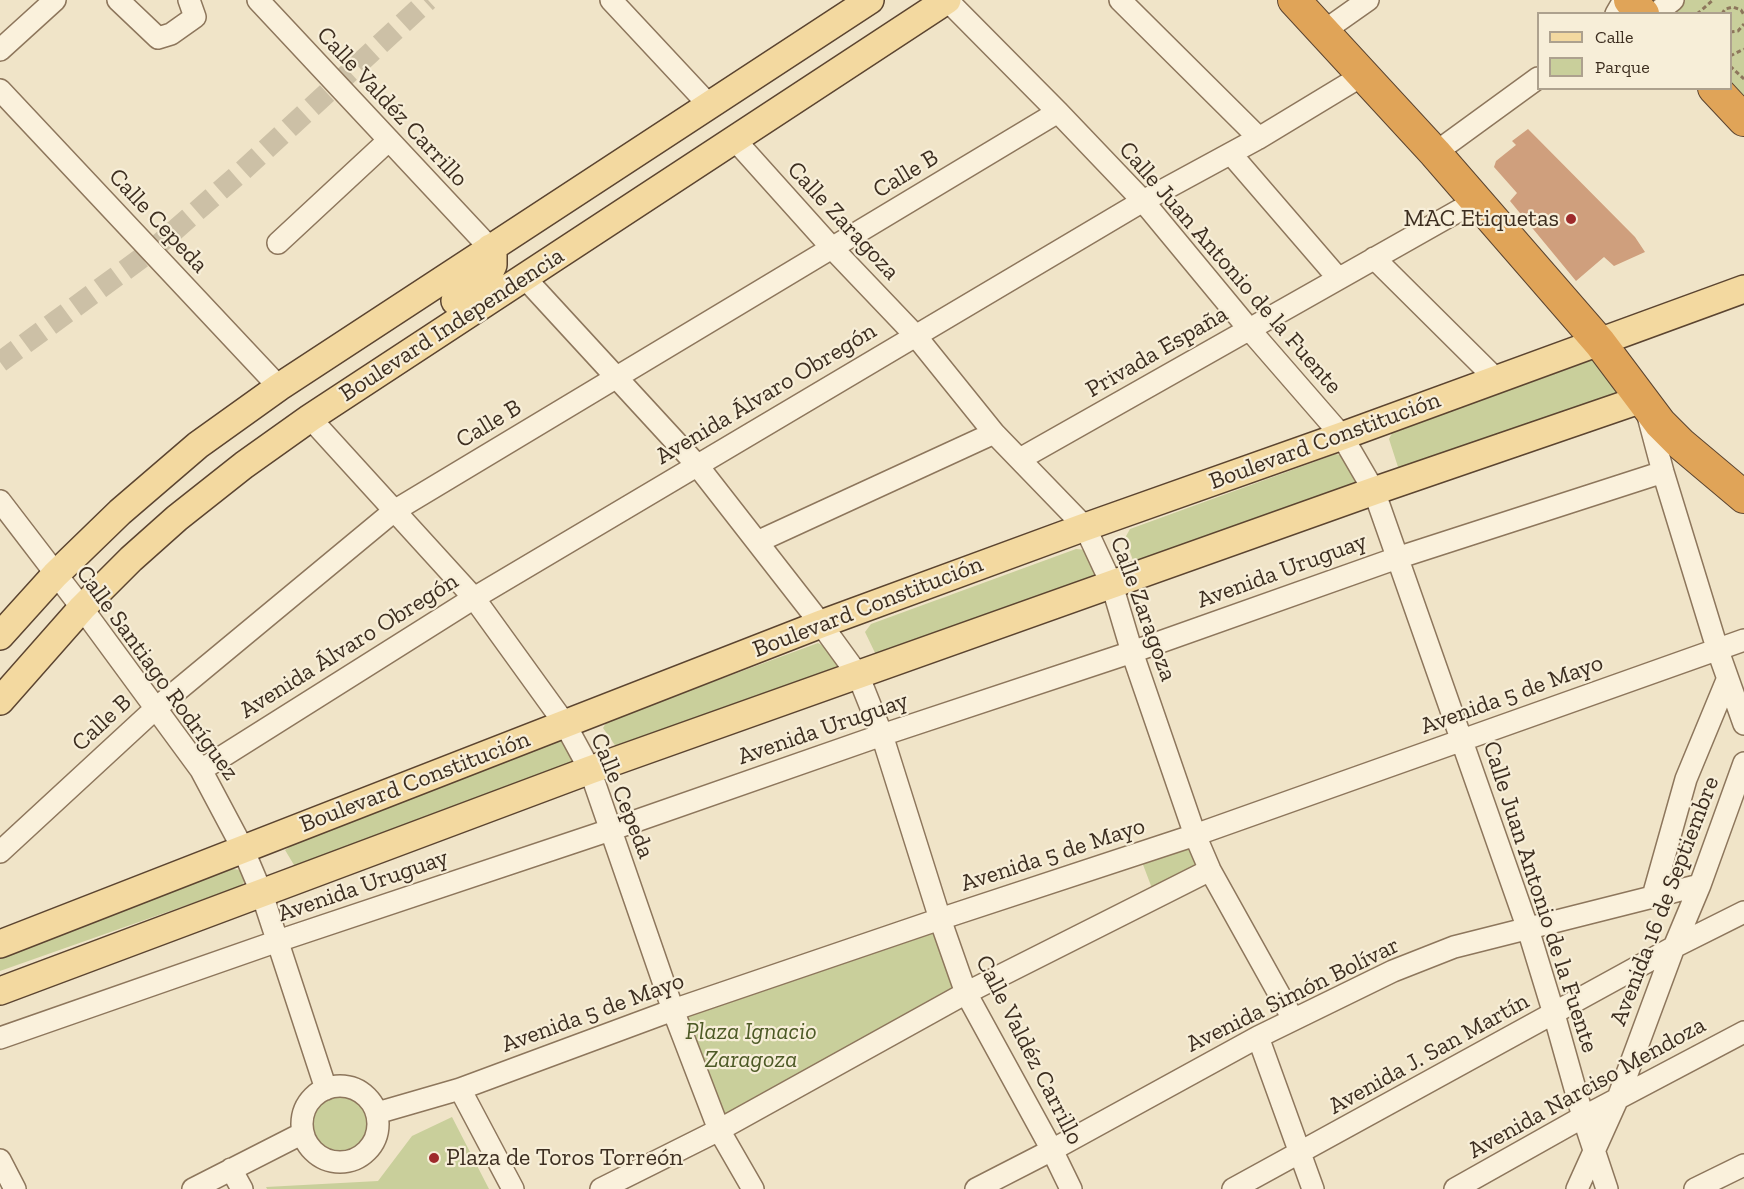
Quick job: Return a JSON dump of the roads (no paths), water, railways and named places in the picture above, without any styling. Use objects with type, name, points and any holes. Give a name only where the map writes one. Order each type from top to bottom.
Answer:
[{"type":"highway","points":[[1294,0],[1435,153],[1600,343],[1660,423],[1681,444],[1744,497]]},
{"type":"highway","points":[[1630,0],[1641,12]]},
{"type":"highway","points":[[1731,90],[1744,120]]},
{"type":"main road","name":"Boulevard Independencia","points":[[0,636],[55,575],[120,512],[198,445],[279,387],[870,0]]},
{"type":"main road","name":"Boulevard Independencia","points":[[0,701],[82,608],[130,559],[244,465],[414,349],[947,0]]},
{"type":"main road","points":[[735,140],[722,126],[726,113],[786,69],[795,48]]},
{"type":"main road","points":[[414,349],[413,333],[419,324],[486,280],[493,265],[493,254],[490,248]]},
{"type":"main road","name":"Boulevard Constitución","points":[[0,944],[821,624],[1744,290]]},
{"type":"main road","name":"Boulevard Constitución","points":[[0,991],[590,770],[1374,491],[1643,401]]},
{"type":"street","points":[[0,50],[55,0]]},
{"type":"street","points":[[118,0],[158,38],[171,34],[195,17],[189,0]]},
{"type":"street","name":"Calle Valdéz Carrillo","points":[[258,0],[490,248]]},
{"type":"street","points":[[611,0],[709,105]]},
{"type":"street","name":"Calle Juan Antonio de la Fuente","points":[[947,0],[1143,201],[1249,329],[1342,436],[1374,491],[1528,929],[1583,1117],[1607,1189]]},
{"type":"street","points":[[1120,0],[1259,138]]},
{"type":"street","points":[[1324,31],[1368,0]]},
{"type":"street","points":[[1658,12],[1673,0]]},
{"type":"street","name":"Avenida Álvaro Obregón","points":[[201,770],[474,598],[1143,201],[1231,154],[1364,75]]},
{"type":"street","points":[[1435,153],[1537,79]]},
{"type":"street","name":"Calle Cepeda","points":[[0,90],[279,387]]},
{"type":"street","name":"Calle B","points":[[0,852],[155,709],[394,511],[1058,112]]},
{"type":"street","points":[[278,243],[389,140]]},
{"type":"street","name":"Calle Zaragoza","points":[[735,140],[832,248],[915,335],[994,433],[1085,527],[1112,585],[1132,652],[1195,835],[1210,870],[1293,1019]]},
{"type":"street","points":[[1231,154],[1338,278]]},
{"type":"street","name":"Privada España","points":[[1020,459],[1476,201]]},
{"type":"street","points":[[1374,258],[1496,379]]},
{"type":"street","name":"Calle Valdéz Carrillo","points":[[524,277],[697,465],[858,675],[882,735],[940,919],[966,993],[1071,1189]]},
{"type":"street","points":[[1643,401],[1727,680],[1744,724]]},
{"type":"street","name":"Calle Cepeda","points":[[310,418],[474,598],[565,724],[590,770],[673,1010],[719,1130],[753,1189]]},
{"type":"street","points":[[757,542],[994,433]]},
{"type":"street","name":"Avenida Uruguay","points":[[0,1038],[882,735],[1132,652],[1397,558],[1663,472]]},
{"type":"street","name":"Calle Santiago Rodríguez","points":[[0,501],[201,770],[243,849],[262,894],[326,1089]]},
{"type":"street","name":"Avenida 5 de Mayo","points":[[377,1113],[460,1089],[673,1010],[1195,835],[1744,640]]},
{"type":"street","points":[[1653,896],[1686,779],[1727,680]]},
{"type":"street","name":"Avenida 16 de Septiembre","points":[[1577,1189],[1618,1098],[1744,764]]},
{"type":"street","points":[[601,1189],[719,1130],[966,993],[1210,870]]},
{"type":"street","name":"Avenida Simón Bolívar","points":[[975,1189],[1052,1150],[1258,1037],[1393,971],[1454,947],[1700,885]]},
{"type":"street","name":"Avenida J. San Martín","points":[[1233,1189],[1674,947],[1744,912]]},
{"type":"street","name":"Avenida Narciso Mendoza","points":[[1455,1189],[1583,1117],[1744,1032]]},
{"type":"street","points":[[1258,1037],[1313,1189]]},
{"type":"street","points":[[338,1086],[362,1093],[377,1113],[376,1138],[361,1156],[350,1161],[326,1160],[315,1154],[307,1144],[303,1133],[302,1120],[306,1107],[315,1096],[326,1089],[338,1086]]},
{"type":"street","points":[[460,1089],[513,1189]]},
{"type":"street","points":[[194,1189],[303,1133]]},
{"type":"street","points":[[0,1160],[15,1189]]},
{"type":"street","points":[[1695,1189],[1744,1164]]},
{"type":"street","points":[[231,1169],[242,1189]]},
{"type":"tunnel","points":[[0,362],[151,251],[239,174],[428,0]]},
{"type":"place","name":"MAC Etiquetas","points":[[1571,219]]},
{"type":"place","name":"Plaza de Toros Torreón","points":[[434,1158]]},
{"type":"park label","name":"Plaza Ignacio Zaragoza","points":[[751,1046]]}]
